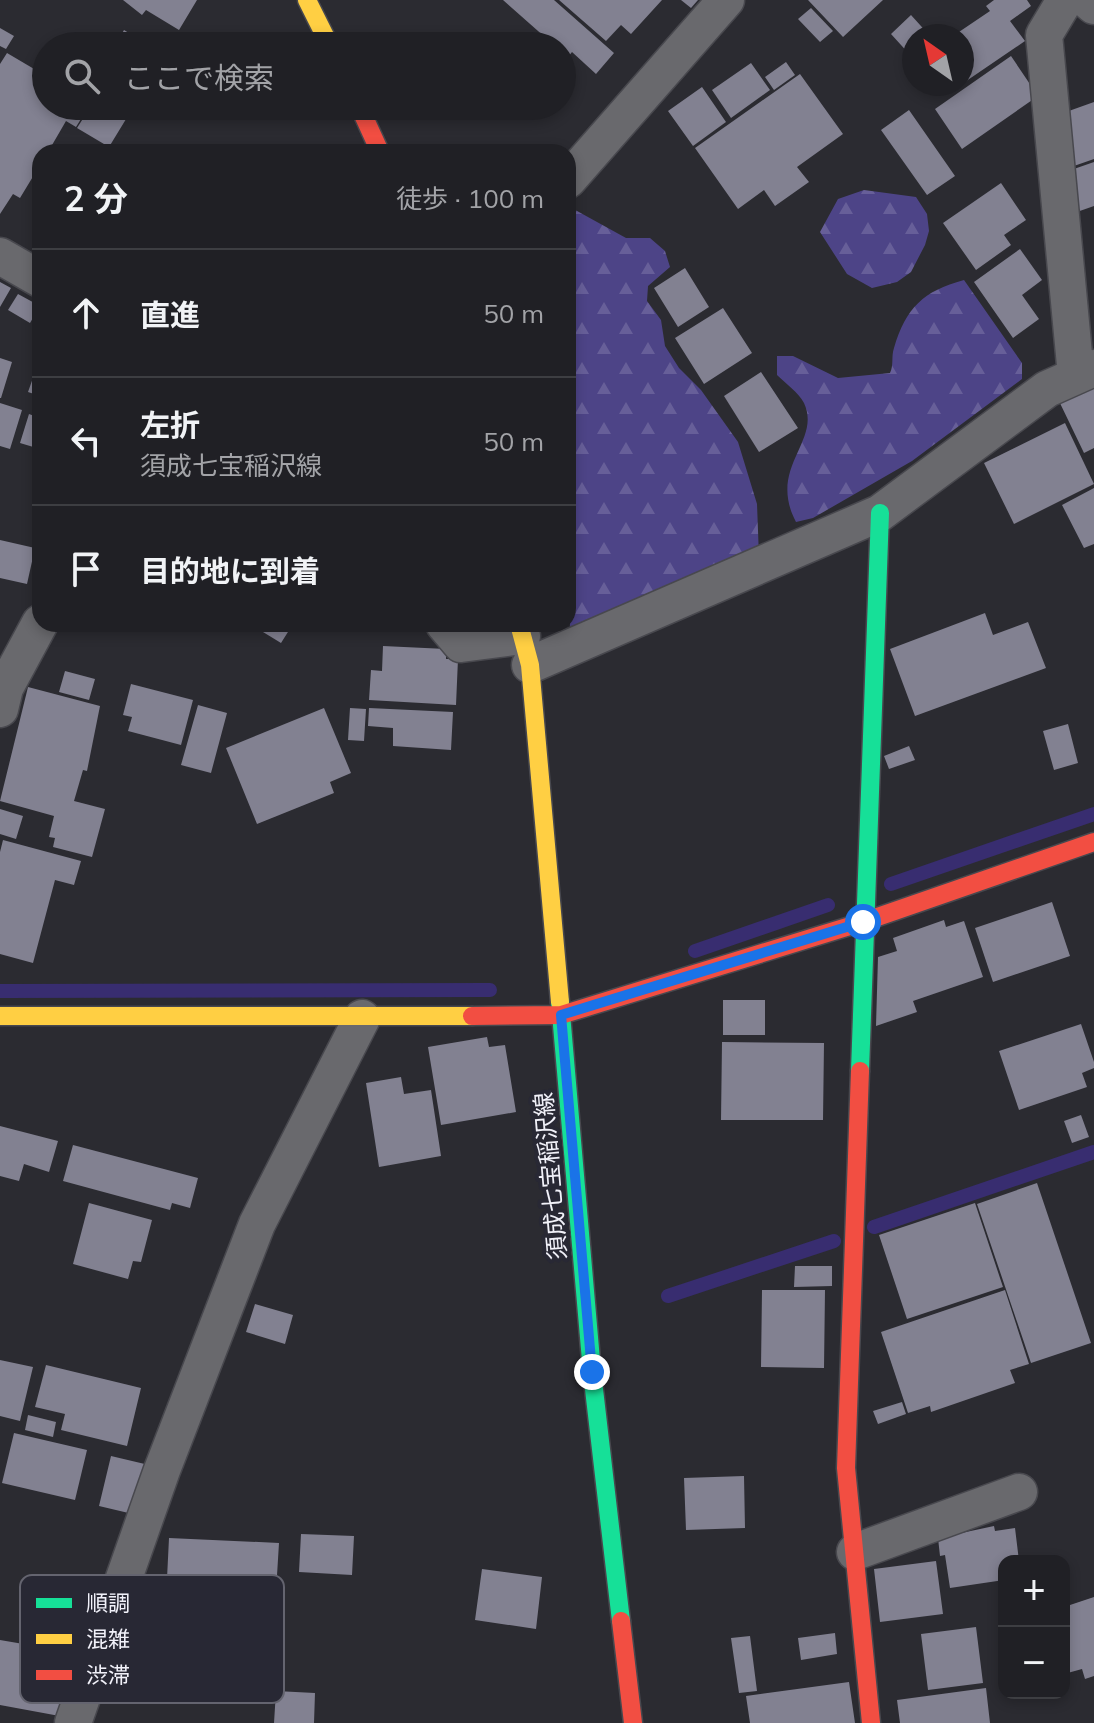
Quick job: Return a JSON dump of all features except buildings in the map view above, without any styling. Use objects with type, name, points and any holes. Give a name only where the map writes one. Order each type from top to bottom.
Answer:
[{"type":"street","points":[[307,0],[323,32]]},
{"type":"street","points":[[576,171],[726,0]]},
{"type":"street","points":[[576,623],[880,513],[1047,389],[1085,372],[1044,35],[1073,2]]},
{"type":"street","points":[[365,120],[376,144]]},
{"type":"street","points":[[0,256],[32,274]]},
{"type":"street","points":[[871,1723],[846,1468],[863,922],[880,513]]},
{"type":"street","points":[[2,695],[35,632]]},
{"type":"street","points":[[451,632],[461,644],[524,642],[552,632]]},
{"type":"street","name":"須成七宝稲沢線","points":[[524,642],[592,1372],[633,1723]]},
{"type":"street","points":[[0,1016],[362,1018],[561,1015],[863,922],[1094,842]]},
{"type":"street","points":[[125,1575],[257,1224],[362,1018]]},
{"type":"street","points":[[855,1552],[1019,1492]]},
{"type":"street","points":[[73,1723],[80,1703]]},
{"type":"green space","points":[[864,190],[916,197],[927,214],[929,231],[911,272],[897,282],[872,288],[847,274],[820,232],[838,199]]},
{"type":"green space","points":[[576,210],[626,238],[650,238],[665,251],[670,267],[648,286],[647,301],[661,320],[665,346],[679,368],[701,390],[738,442],[757,504],[759,557],[570,637],[570,632],[576,632]]},
{"type":"green space","points":[[964,280],[1022,363],[1022,379],[912,461],[813,518],[796,522],[789,503],[788,486],[808,417],[802,399],[777,375],[777,356],[793,356],[838,378],[890,373],[899,334],[918,303],[937,290]]},
{"type":"waterway","points":[[891,884],[1094,814]]},
{"type":"waterway","points":[[695,951],[828,905]]},
{"type":"waterway","points":[[0,991],[490,990]]},
{"type":"waterway","points":[[874,1227],[1094,1152]]},
{"type":"waterway","points":[[668,1296],[834,1241]]},
{"type":"traffic: fast","points":[[860,1071],[880,513]]},
{"type":"traffic: fast","points":[[560,1002],[592,1372],[621,1621]]},
{"type":"traffic: slow","points":[[307,0],[323,32]]},
{"type":"traffic: slow","points":[[521,632],[530,665],[560,1002]]},
{"type":"traffic: slow","points":[[0,1016],[472,1016]]},
{"type":"traffic: jam","points":[[365,120],[376,144]]},
{"type":"traffic: jam","points":[[472,1016],[561,1015],[863,922],[1094,842]]},
{"type":"traffic: jam","points":[[860,1071],[846,1468],[871,1723]]},
{"type":"traffic: jam","points":[[621,1621],[633,1723]]},
{"type":"route","points":[[592,1372],[561,1015],[863,922]]}]
